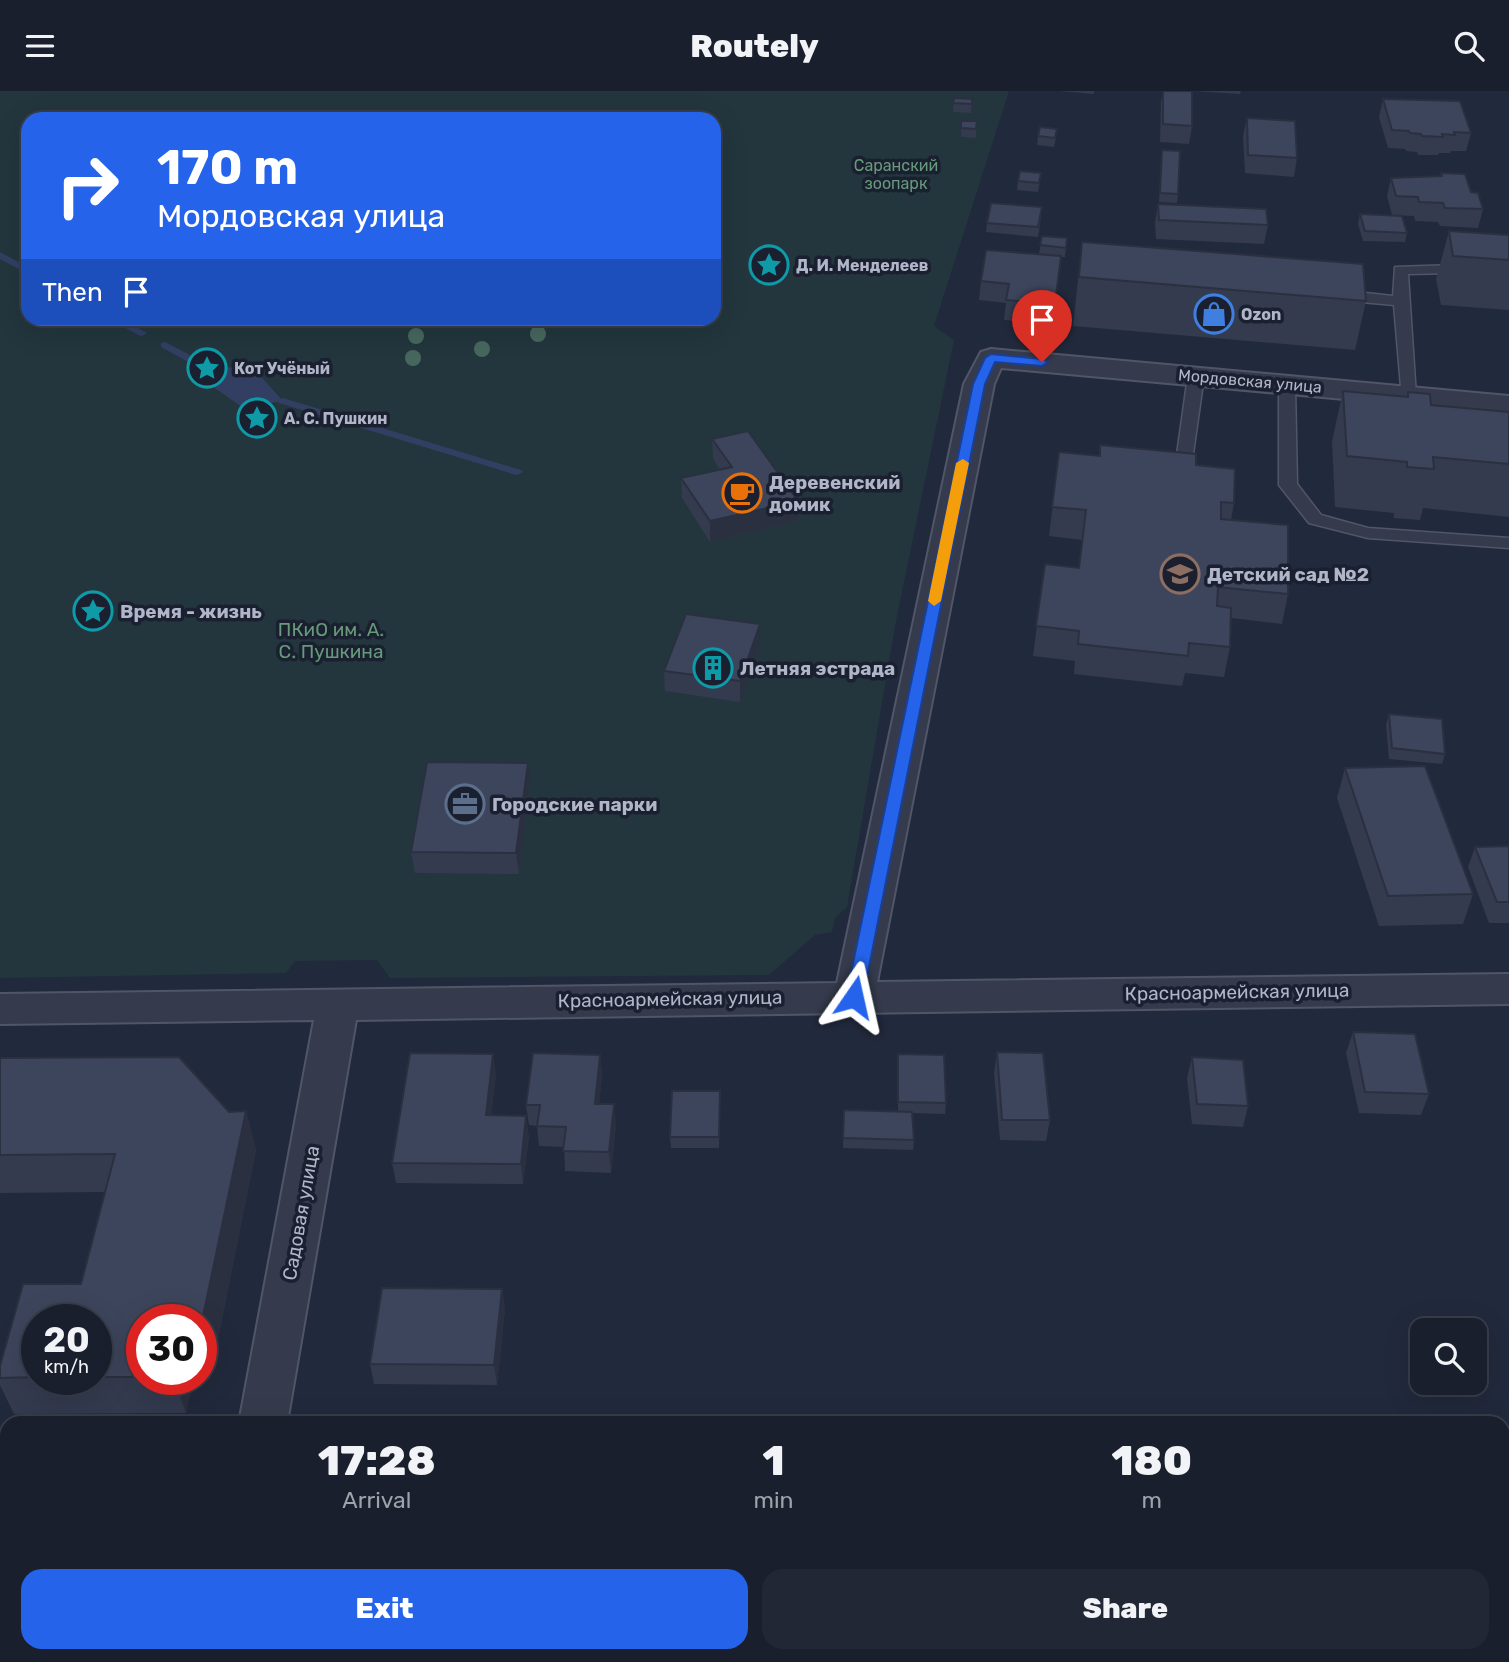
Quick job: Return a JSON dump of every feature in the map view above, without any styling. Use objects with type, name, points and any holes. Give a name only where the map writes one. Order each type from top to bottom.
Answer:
[{"type":"street","name":"Мордовская улица","points":[[854,997],[979,384],[991,358],[1509,405]]},
{"type":"street","name":"Красноармейская улица","points":[[0,1009],[1509,989]]},
{"type":"street","name":"Садовая улица","points":[[264,1416],[338,1003]]},
{"type":"lane","points":[[1408,396],[1400,269],[1454,269],[1509,274]]},
{"type":"lane","points":[[1321,294],[1402,301]]},
{"type":"lane","points":[[1185,454],[1196,376]]},
{"type":"lane","points":[[1287,385],[1288,485],[1315,519],[1368,533],[1509,543]]},
{"type":"green space","name":"ПКиО им. А. С. Пушкина","points":[[0,91],[1009,91],[934,326],[954,340],[896,621],[847,907],[835,918],[832,932],[815,935],[769,975],[390,978],[377,960],[295,961],[286,973],[0,978]]},
{"type":"water","points":[[227,367],[256,371],[283,401],[242,407],[199,377],[207,368]]},
{"type":"building","points":[[1163,91],[1192,91],[1192,126],[1163,124]]},
{"type":"building","points":[[954,98],[972,99],[972,104],[953,103]]},
{"type":"building","points":[[1383,99],[1460,101],[1471,133],[1454,132],[1455,135],[1442,134],[1443,137],[1392,130]]},
{"type":"building","points":[[1247,118],[1295,121],[1297,158],[1248,155]]},
{"type":"building","points":[[961,121],[977,121],[976,129],[961,128]]},
{"type":"building","points":[[1040,127],[1057,129],[1055,138],[1038,136]]},
{"type":"building","points":[[1162,150],[1180,151],[1178,194],[1160,193]]},
{"type":"building","points":[[1020,171],[1041,173],[1039,183],[1018,181]]},
{"type":"building","points":[[1441,173],[1465,174],[1471,192],[1478,193],[1483,209],[1445,208],[1443,203],[1419,202],[1418,197],[1396,196],[1391,178],[1442,176]]},
{"type":"building","points":[[991,203],[1042,207],[1038,227],[987,223]]},
{"type":"building","points":[[1158,204],[1266,209],[1268,225],[1159,220]]},
{"type":"building","points":[[1360,214],[1402,216],[1407,233],[1365,231]]},
{"type":"building","points":[[1449,231],[1509,235],[1509,260],[1453,256]]},
{"type":"building","points":[[1042,236],[1067,238],[1066,248],[1040,245]]},
{"type":"building","points":[[1082,242],[1363,264],[1366,301],[1079,277]]},
{"type":"building","points":[[986,250],[1061,256],[1055,304],[1006,300],[1009,284],[981,281]]},
{"type":"building","points":[[1343,391],[1408,397],[1408,392],[1430,394],[1431,405],[1509,412],[1509,464],[1433,457],[1434,469],[1407,467],[1407,462],[1347,456]]},
{"type":"building","points":[[748,431],[798,501],[710,521],[681,478],[732,467],[712,439]]},
{"type":"building","name":"Детский сад №2","points":[[1100,445],[1196,454],[1196,465],[1235,469],[1234,503],[1221,502],[1221,519],[1288,525],[1288,594],[1218,587],[1217,606],[1231,608],[1230,647],[1189,643],[1188,656],[1078,644],[1079,631],[1036,626],[1045,564],[1079,568],[1086,510],[1052,507],[1059,452],[1100,456]]},
{"type":"building","points":[[686,614],[760,624],[740,681],[664,671]]},
{"type":"building","points":[[1389,714],[1442,719],[1445,754],[1392,748]]},
{"type":"building","points":[[427,762],[528,763],[516,853],[411,852]]},
{"type":"building","points":[[1425,766],[1473,894],[1388,896],[1345,768]]},
{"type":"building","points":[[1509,846],[1509,902],[1497,902],[1475,847]]},
{"type":"building","points":[[1353,1032],[1415,1034],[1429,1094],[1365,1092]]},
{"type":"building","points":[[997,1052],[1043,1053],[1050,1120],[1002,1120]]},
{"type":"building","points":[[410,1053],[493,1054],[486,1115],[526,1116],[521,1164],[392,1163]]},
{"type":"building","points":[[533,1053],[600,1055],[595,1104],[614,1104],[609,1152],[563,1151],[566,1127],[537,1126],[540,1105],[526,1105]]},
{"type":"building","points":[[898,1054],[944,1055],[946,1103],[898,1102]]},
{"type":"building","points":[[179,1057],[229,1112],[246,1111],[206,1304],[126,1304],[126,1377],[112,1377],[112,1304],[21,1304],[21,1377],[0,1378],[0,1366],[23,1284],[81,1284],[115,1154],[0,1155],[0,1058]]},
{"type":"building","points":[[1192,1057],[1243,1060],[1248,1106],[1197,1104]]},
{"type":"building","points":[[672,1091],[720,1091],[719,1137],[670,1137]]},
{"type":"building","points":[[844,1110],[912,1112],[914,1140],[843,1138]]},
{"type":"building","points":[[382,1288],[502,1289],[494,1365],[370,1364]]},
{"type":"waterway","points":[[0,255],[21,267]]},
{"type":"waterway","points":[[128,326],[142,333]]},
{"type":"waterway","points":[[165,345],[207,368]]},
{"type":"waterway","points":[[283,401],[517,472]]},
{"type":"slow traffic","points":[[934,601],[963,463]]},
{"type":"place","name":"Д. И. Менделеев","points":[[769,265]]},
{"type":"place","name":"Ozon","points":[[1214,314]]},
{"type":"place","name":"Кот Учёный","points":[[207,368]]},
{"type":"place","name":"А. С. Пушкин","points":[[257,418]]},
{"type":"place","name":"Деревенский домик","points":[[742,493]]},
{"type":"place","name":"Детский сад №2","points":[[1180,574]]},
{"type":"place","name":"Время - жизнь","points":[[93,611]]},
{"type":"place","name":"Летняя эстрада","points":[[713,668]]},
{"type":"place","name":"Городские парки","points":[[465,804]]},
{"type":"route","points":[[854,997],[979,384],[991,358],[1042,362]]},
{"type":"park label","name":"Саранский зоопарк","points":[[896,174]]}]
